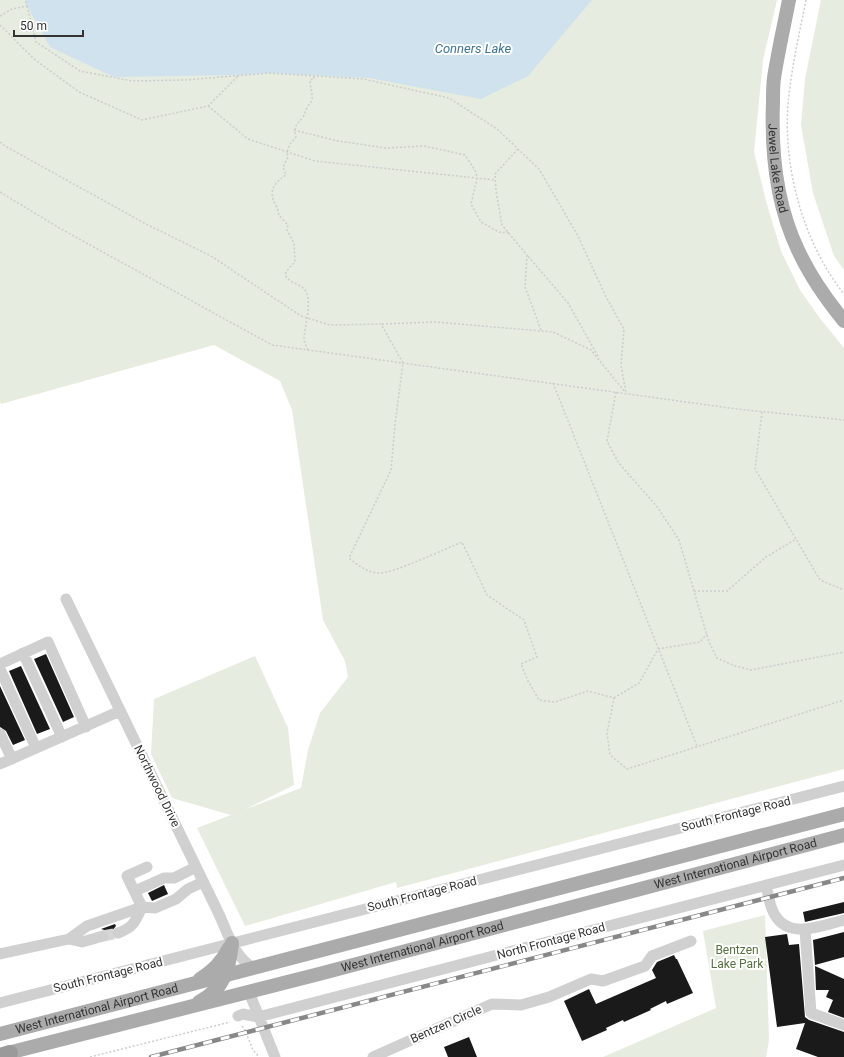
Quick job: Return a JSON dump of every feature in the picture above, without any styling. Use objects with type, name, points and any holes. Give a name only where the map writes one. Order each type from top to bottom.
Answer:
[{"type":"main road","name":"Jewel Lake Road","points":[[789,0],[774,78],[772,126],[774,162],[779,192],[788,225],[810,274],[828,301],[844,321]]},
{"type":"main road","name":"West International Airport Road","points":[[0,1034],[844,814]]},
{"type":"main road","name":"West International Airport Road","points":[[3,1055],[188,1008],[844,835]]},
{"type":"main road","points":[[188,1008],[211,993],[225,976],[229,965],[232,944]]},
{"type":"main road","points":[[177,988],[196,981],[211,972],[223,959],[232,944]]},
{"type":"street","name":"Northwood Drive","points":[[66,599],[232,944],[241,959],[254,968]]},
{"type":"street","points":[[0,664],[48,642],[86,727]]},
{"type":"street","points":[[23,654],[62,737]]},
{"type":"street","points":[[0,669],[36,748]]},
{"type":"street","points":[[0,764],[120,711]]},
{"type":"street","points":[[0,734],[12,759]]},
{"type":"street","name":"South Frontage Road","points":[[0,1003],[844,786]]},
{"type":"street","name":"North Frontage Road","points":[[237,1020],[243,1014],[258,1017],[844,865]]},
{"type":"street","points":[[118,933],[127,930],[134,924],[142,907],[127,876],[147,867]]},
{"type":"street","points":[[135,891],[164,878],[174,878],[196,867]]},
{"type":"street","points":[[69,940],[87,926],[142,907],[155,908],[176,899],[188,889],[203,882]]},
{"type":"street","points":[[766,885],[776,917],[781,923],[790,928],[805,930],[844,920]]},
{"type":"street","points":[[805,930],[811,1013],[844,1025]]},
{"type":"street","points":[[0,954],[69,940],[82,942],[103,936]]},
{"type":"street","name":"Bentzen Circle","points":[[374,1057],[492,1004],[522,1005],[549,997],[591,979],[603,981],[645,966],[652,956],[691,941]]},
{"type":"street","points":[[249,992],[275,1057]]},
{"type":"path","points":[[25,0],[36,42],[80,71],[132,82],[185,80],[269,73],[363,79],[449,98],[497,129],[539,169],[578,236],[605,295],[624,329],[621,365],[626,394]]},
{"type":"path","points":[[806,0],[790,88],[787,124],[792,175],[804,220],[817,251],[829,273],[844,294]]},
{"type":"path","points":[[0,16],[12,9],[27,6]]},
{"type":"path","points":[[0,25],[34,59],[80,92],[142,120],[208,106],[239,75]]},
{"type":"path","points":[[308,350],[304,340],[308,302],[307,293],[301,285],[286,278],[285,274],[295,262],[294,243],[287,230],[288,225],[279,214],[278,208],[273,201],[271,194],[276,182],[286,176],[283,167],[288,157],[287,152],[290,144],[296,137],[294,130],[296,125],[304,116],[307,106],[310,104],[312,98],[310,80],[314,79],[314,76]]},
{"type":"path","points":[[208,106],[248,139],[315,161],[495,180]]},
{"type":"path","points":[[294,130],[338,141],[386,148],[424,146],[465,155],[476,172],[477,179],[471,204],[481,222],[499,232],[508,233]]},
{"type":"path","points":[[0,142],[4,146],[146,224],[212,256],[301,316],[330,325],[434,322],[553,332],[591,350],[626,394]]},
{"type":"path","points":[[518,149],[495,174],[502,225],[568,303],[601,362]]},
{"type":"path","points":[[0,192],[61,229],[272,345],[626,394],[844,420]]},
{"type":"path","points":[[527,255],[525,287],[541,330]]},
{"type":"path","points":[[381,324],[403,363],[394,424],[392,470],[349,558],[361,568],[380,574],[395,570],[462,542],[487,595],[524,620],[537,657],[521,664],[528,681],[540,700],[554,702],[588,690],[614,698]]},
{"type":"path","points":[[553,384],[697,746]]},
{"type":"path","points":[[616,392],[607,441],[618,462],[658,508],[680,540],[709,642],[717,658],[734,666],[751,670],[844,652]]},
{"type":"path","points":[[762,411],[755,469],[820,580],[844,590]]},
{"type":"path","points":[[694,591],[727,591],[766,557],[796,539]]},
{"type":"path","points":[[658,649],[700,642],[707,634]]},
{"type":"path","points":[[658,649],[639,683],[614,698],[607,733],[610,755],[627,769],[844,700]]},
{"type":"path","points":[[90,1057],[237,1020],[244,1028],[253,1050],[259,1057]]},
{"type":"green space","points":[[0,0],[777,0],[763,60],[754,152],[766,201],[781,251],[800,290],[844,348],[844,769],[397,888],[396,882],[245,926],[197,828],[231,815],[172,798],[151,754],[154,699],[255,656],[288,728],[294,785],[246,809],[301,788],[308,750],[320,713],[348,677],[345,661],[323,620],[292,410],[280,381],[214,345],[1,404]]},
{"type":"green space","points":[[821,0],[844,0],[844,270],[834,256],[813,193],[801,125],[805,79]]},
{"type":"green space","name":"Bentzen Lake Park","points":[[765,915],[769,1040],[766,1057],[603,1057],[716,1008],[703,931]]},
{"type":"water","name":"Conners Lake","points":[[25,0],[592,0],[528,76],[481,99],[369,78],[269,73],[239,75],[114,77],[50,47]]},
{"type":"building","points":[[46,654],[74,717],[63,722],[34,659]]},
{"type":"building","points":[[21,666],[50,729],[37,734],[9,671]]},
{"type":"building","points":[[0,686],[25,740],[13,745],[6,731],[0,727]]},
{"type":"building","points":[[164,885],[168,894],[152,901],[148,893]]},
{"type":"building","points":[[844,902],[844,913],[805,922],[803,912]]},
{"type":"building","points":[[115,924],[116,926],[111,932],[112,937],[110,937],[108,931],[101,929]]},
{"type":"building","points":[[844,932],[844,957],[815,965],[813,940]]},
{"type":"building","points":[[787,934],[789,945],[799,944],[805,1017],[809,1020],[844,1032],[844,1057],[818,1057],[796,1049],[805,1023],[777,1027],[765,937]]},
{"type":"building","points":[[674,955],[693,993],[667,1004],[666,1001],[650,1009],[651,1010],[624,1022],[623,1020],[606,1028],[607,1030],[582,1041],[564,1001],[589,989],[596,1004],[656,978],[652,970],[657,962]]},
{"type":"building","points":[[815,966],[844,979],[844,1018],[828,1012],[833,1000],[826,997],[829,990],[816,990]]},
{"type":"building","points":[[469,1037],[477,1057],[448,1057],[444,1047]]},
{"type":"tunnel","points":[[103,936],[118,933]]},
{"type":"railway","points":[[151,1057],[844,878]]}]
